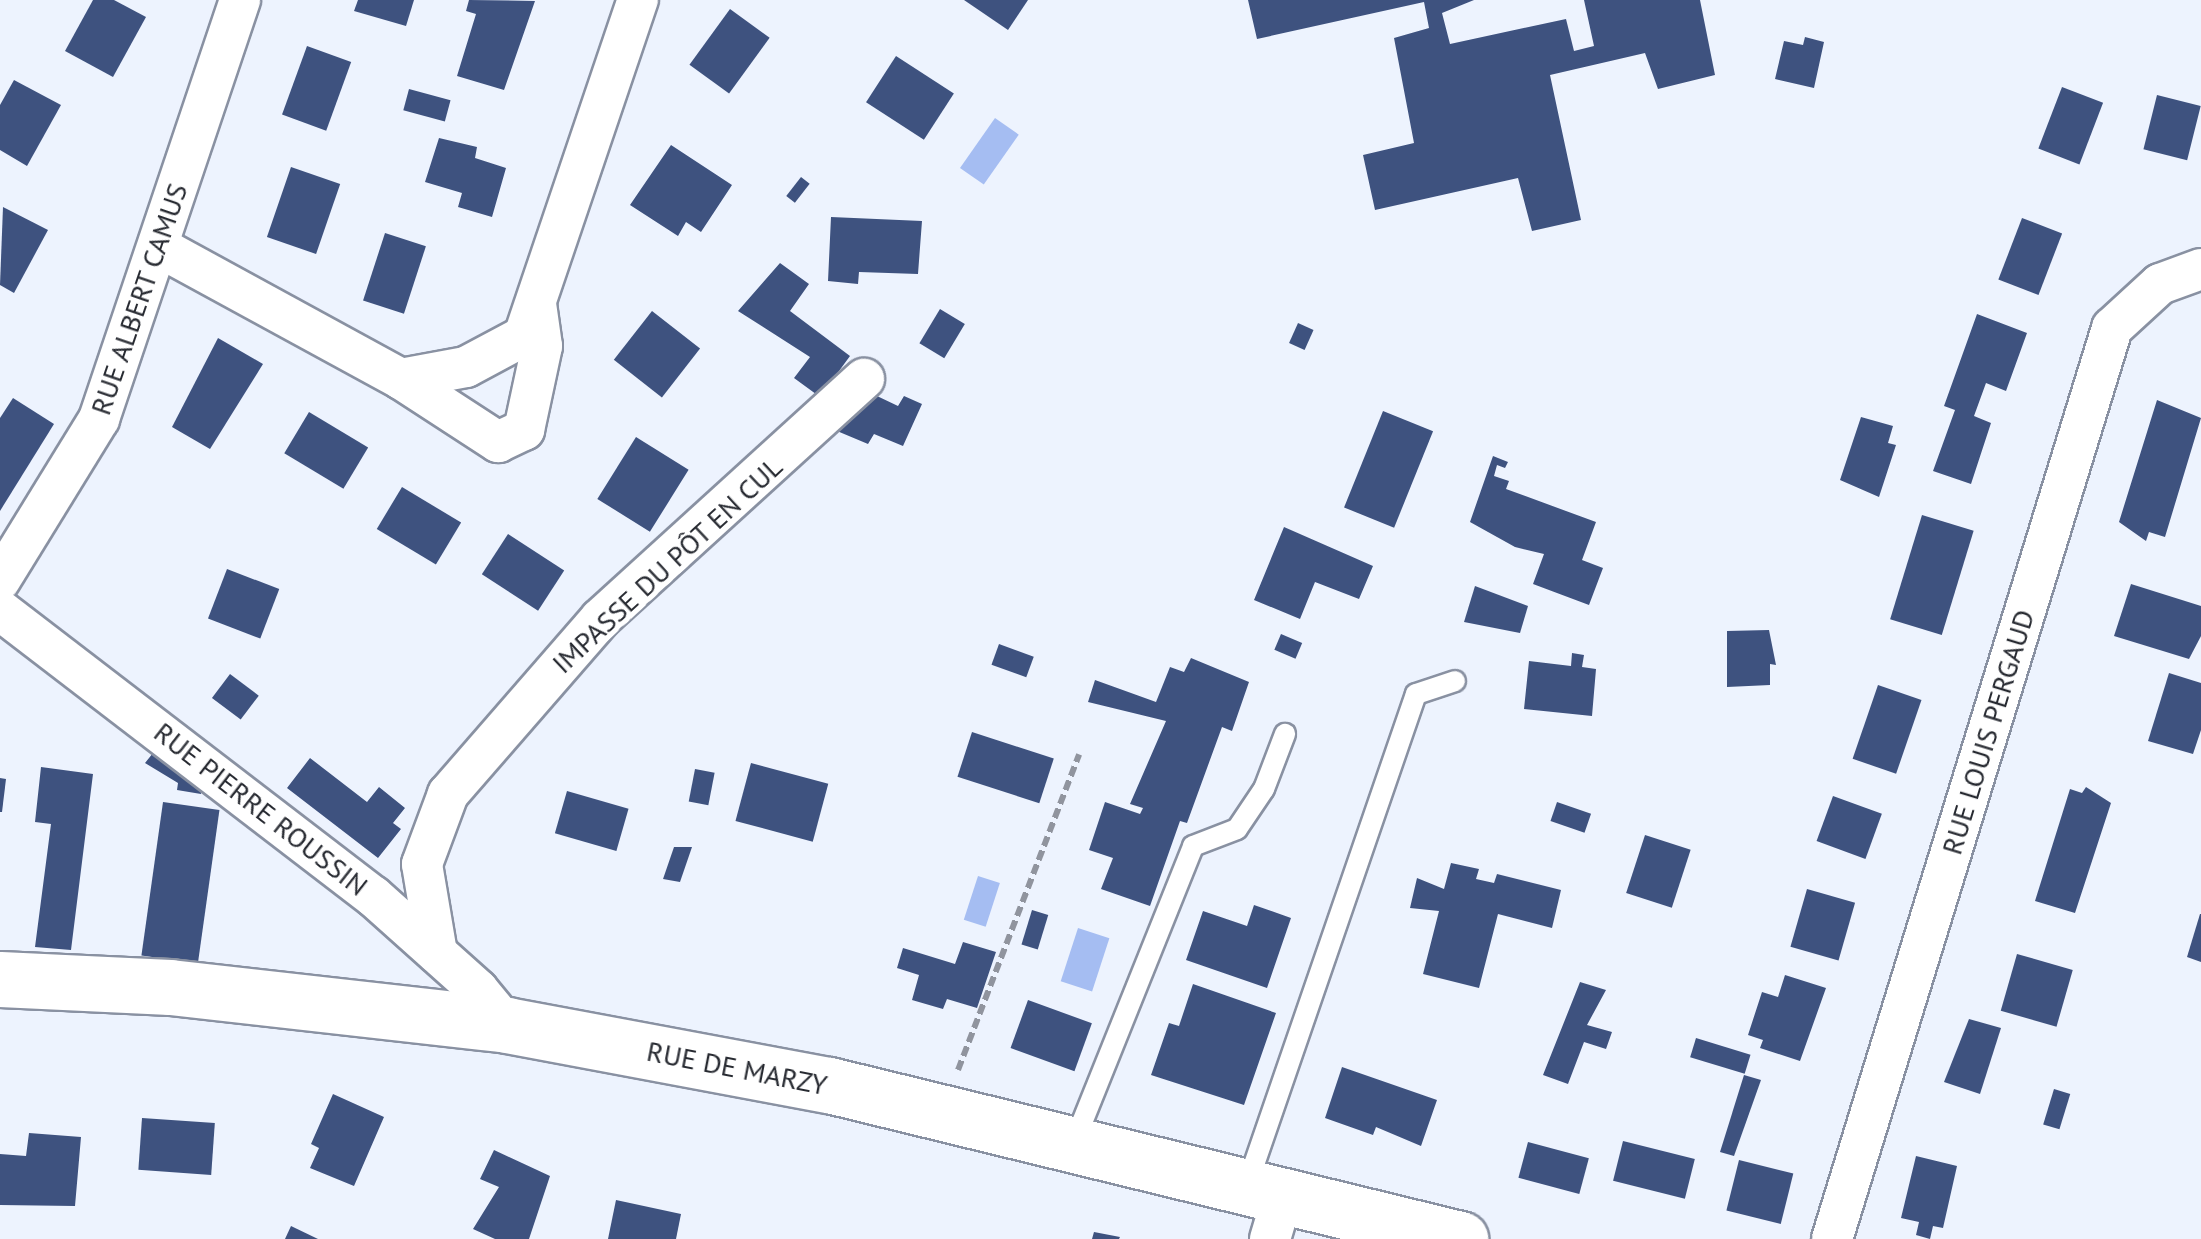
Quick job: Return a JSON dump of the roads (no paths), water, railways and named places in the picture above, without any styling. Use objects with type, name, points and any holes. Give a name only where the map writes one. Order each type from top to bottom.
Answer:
[{"type":"main road","name":"RUE DE MARZY","points":[[0,979],[188,988],[507,1025],[829,1085],[1073,1146],[1266,1210],[1460,1239]]},
{"type":"street","name":"RUE ALBERT CAMUS","points":[[0,580],[99,419],[240,0]]},
{"type":"street","points":[[401,379],[466,367],[524,336],[638,0]]},
{"type":"street","points":[[159,247],[401,379],[498,442],[524,430],[542,346],[536,304]]},
{"type":"street","name":"RUE LOUIS PERGAUD","points":[[1832,1239],[2112,328],[2160,284],[2201,269]]},
{"type":"street","name":"IMPASSE DU PÔT EN CUL","points":[[422,864],[448,794],[553,669],[864,378]]},
{"type":"street","name":"RUE PIERRE ROUSSIN","points":[[0,610],[373,896],[437,953],[507,1025]]},
{"type":"street","points":[[373,896],[422,864],[437,953]]},
{"type":"lane","points":[[1266,1210],[1416,694],[1455,681]]},
{"type":"lane","points":[[1073,1146],[1192,846],[1237,830],[1264,789],[1284,734]]},
{"type":"water","points":[[995,118],[1019,135],[984,185],[960,168]]},
{"type":"water","points":[[978,876],[1000,883],[986,927],[964,920]]},
{"type":"water","points":[[1078,928],[1109,938],[1092,991],[1061,981]]}]
